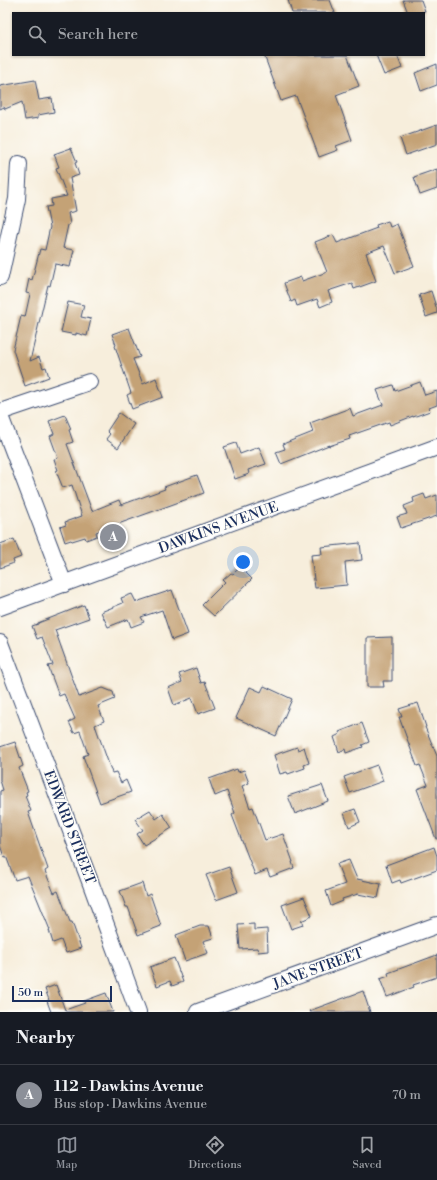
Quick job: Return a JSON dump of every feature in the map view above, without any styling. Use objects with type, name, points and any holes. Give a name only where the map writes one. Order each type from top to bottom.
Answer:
[{"type":"street","points":[[0,277],[17,200],[19,164]]},
{"type":"street","points":[[0,412],[89,382]]},
{"type":"street","points":[[0,416],[64,584]]},
{"type":"street","name":"DAWKINS AVENUE","points":[[0,607],[437,448]]},
{"type":"street","name":"EDWARD STREET","points":[[0,643],[138,1012]]},
{"type":"street","name":"JANE STREET","points":[[198,1012],[437,925]]},
{"type":"building","points":[[288,0],[330,0],[335,12],[292,12]]},
{"type":"building","points":[[403,0],[421,0],[425,11],[408,12]]},
{"type":"building","points":[[264,56],[347,56],[359,86],[336,95],[352,140],[336,146],[338,150],[319,157],[296,96],[281,101]]},
{"type":"building","points":[[376,56],[397,56],[402,68],[384,75]]},
{"type":"building","points":[[437,64],[437,85],[421,91],[415,73]]},
{"type":"building","points":[[35,80],[39,100],[52,98],[54,112],[38,115],[38,118],[25,120],[22,102],[5,109],[4,107],[0,109],[0,86]]},
{"type":"building","points":[[437,125],[437,144],[406,155],[400,138]]},
{"type":"building","points":[[71,148],[77,162],[75,163],[79,175],[70,178],[76,211],[68,213],[70,224],[68,225],[63,248],[74,250],[70,267],[55,264],[50,286],[48,285],[30,361],[39,357],[43,368],[46,367],[49,377],[25,386],[13,350],[21,316],[25,317],[30,294],[26,293],[29,279],[32,280],[40,249],[45,250],[50,227],[46,207],[52,206],[51,199],[67,196],[56,168],[59,167],[54,154]]},
{"type":"building","points":[[437,169],[437,189],[420,195],[414,177]]},
{"type":"building","points":[[388,221],[390,227],[397,224],[414,266],[395,273],[384,246],[366,253],[376,281],[354,289],[352,283],[328,291],[332,302],[320,307],[317,299],[297,306],[295,300],[291,302],[284,283],[301,277],[302,281],[327,272],[315,242],[333,235],[337,243],[377,228],[376,225]]},
{"type":"building","points":[[431,291],[437,313],[426,317],[419,295]]},
{"type":"building","points":[[68,302],[84,305],[81,317],[91,319],[87,336],[76,333],[76,335],[61,332]]},
{"type":"building","points":[[129,328],[140,357],[133,359],[143,384],[156,378],[163,397],[132,409],[127,395],[131,393],[112,334]]},
{"type":"building","points":[[420,382],[425,395],[437,391],[437,405],[429,408],[430,411],[390,425],[389,422],[349,436],[350,439],[329,445],[281,464],[276,452],[285,449],[283,444],[313,432],[310,423],[350,408],[353,416],[383,405],[377,390],[393,385],[395,391]]},
{"type":"building","points":[[119,413],[134,424],[118,448],[106,439],[110,434],[107,431]]},
{"type":"building","points":[[65,415],[71,429],[69,430],[73,442],[67,444],[92,511],[119,500],[121,505],[165,489],[164,487],[197,475],[204,493],[96,532],[97,536],[86,540],[85,537],[65,542],[60,527],[66,525],[65,522],[82,516],[72,485],[63,488],[56,471],[58,470],[54,459],[58,458],[50,436],[54,434],[49,421]]},
{"type":"building","points":[[236,443],[240,454],[259,447],[266,464],[248,470],[249,474],[235,479],[224,447]]},
{"type":"building","points":[[424,494],[426,499],[437,495],[437,516],[401,528],[397,517],[407,514],[404,506],[414,502],[413,498]]},
{"type":"building","points":[[14,539],[21,557],[13,560],[14,563],[0,568],[0,544]]},
{"type":"building","points":[[360,543],[362,560],[345,562],[347,585],[315,588],[311,555],[322,554],[321,547]]},
{"type":"building","points":[[240,567],[252,579],[214,616],[202,605],[225,582],[223,580],[231,573],[233,574]]},
{"type":"building","points":[[172,590],[188,634],[172,640],[162,610],[141,617],[144,622],[131,627],[128,619],[108,627],[101,612],[123,603],[121,598],[132,594],[136,602]]},
{"type":"building","points":[[84,605],[89,618],[55,630],[79,697],[103,688],[113,692],[115,699],[98,706],[104,721],[95,725],[112,773],[116,772],[121,783],[126,780],[131,792],[100,803],[83,756],[88,754],[80,731],[74,733],[69,722],[75,719],[64,694],[59,696],[48,666],[53,665],[42,637],[37,639],[32,626]]},
{"type":"building","points":[[392,637],[392,681],[383,681],[384,687],[367,687],[367,638]]},
{"type":"building","points":[[196,668],[201,683],[205,682],[215,708],[198,714],[192,698],[174,705],[168,688],[182,682],[179,674]]},
{"type":"building","points":[[264,686],[292,699],[276,736],[236,718],[250,687],[261,692]]},
{"type":"building","points":[[418,703],[425,727],[437,756],[437,839],[417,789],[428,785],[420,765],[417,766],[399,717],[402,717],[399,709]]},
{"type":"building","points":[[362,723],[369,742],[362,745],[363,747],[346,753],[345,749],[339,752],[334,737],[340,734],[339,732]]},
{"type":"building","points":[[15,742],[23,766],[19,768],[28,791],[26,792],[27,795],[25,796],[31,811],[28,812],[48,869],[45,871],[54,893],[58,891],[70,922],[72,922],[81,948],[66,953],[61,940],[53,943],[50,930],[28,876],[15,880],[0,845],[0,791],[3,790],[0,780],[0,747]]},
{"type":"building","points":[[297,747],[298,750],[304,747],[309,763],[304,765],[305,768],[288,774],[287,772],[280,774],[274,755]]},
{"type":"building","points":[[377,765],[383,781],[350,793],[344,777]]},
{"type":"building","points":[[237,769],[238,772],[244,770],[249,783],[242,786],[250,808],[253,807],[265,840],[283,834],[294,868],[270,877],[267,870],[255,875],[232,815],[235,813],[227,791],[215,796],[209,779]]},
{"type":"building","points":[[322,785],[328,801],[295,814],[288,796]]},
{"type":"building","points":[[355,809],[360,822],[349,827],[344,813]]},
{"type":"building","points":[[150,810],[156,819],[163,814],[172,828],[144,845],[137,834],[143,830],[135,819]]},
{"type":"building","points":[[434,847],[437,856],[437,870],[401,883],[400,880],[392,883],[386,865]]},
{"type":"building","points":[[349,860],[357,879],[381,884],[378,898],[358,894],[342,899],[343,901],[331,906],[326,891],[345,884],[337,864]]},
{"type":"building","points":[[229,867],[238,892],[216,900],[206,875]]},
{"type":"building","points":[[142,883],[146,896],[150,894],[161,926],[138,935],[128,907],[126,907],[120,891]]},
{"type":"building","points":[[304,897],[312,916],[301,921],[303,925],[291,929],[282,905]]},
{"type":"building","points":[[254,924],[254,930],[267,929],[268,951],[258,952],[257,948],[240,949],[238,925]]},
{"type":"building","points":[[200,926],[209,926],[213,938],[203,941],[208,953],[185,961],[176,935]]},
{"type":"building","points":[[437,955],[437,977],[413,985],[414,987],[387,997],[380,979],[389,976],[388,973]]},
{"type":"building","points":[[174,958],[183,982],[172,986],[170,981],[157,986],[150,967]]},
{"type":"building","points":[[56,985],[65,1010],[106,993],[113,1012],[51,1012],[45,989]]},
{"type":"building","points":[[363,991],[370,1012],[309,1011]]},
{"type":"place","name":"112 - Dawkins Avenue","points":[[113,537]]}]
